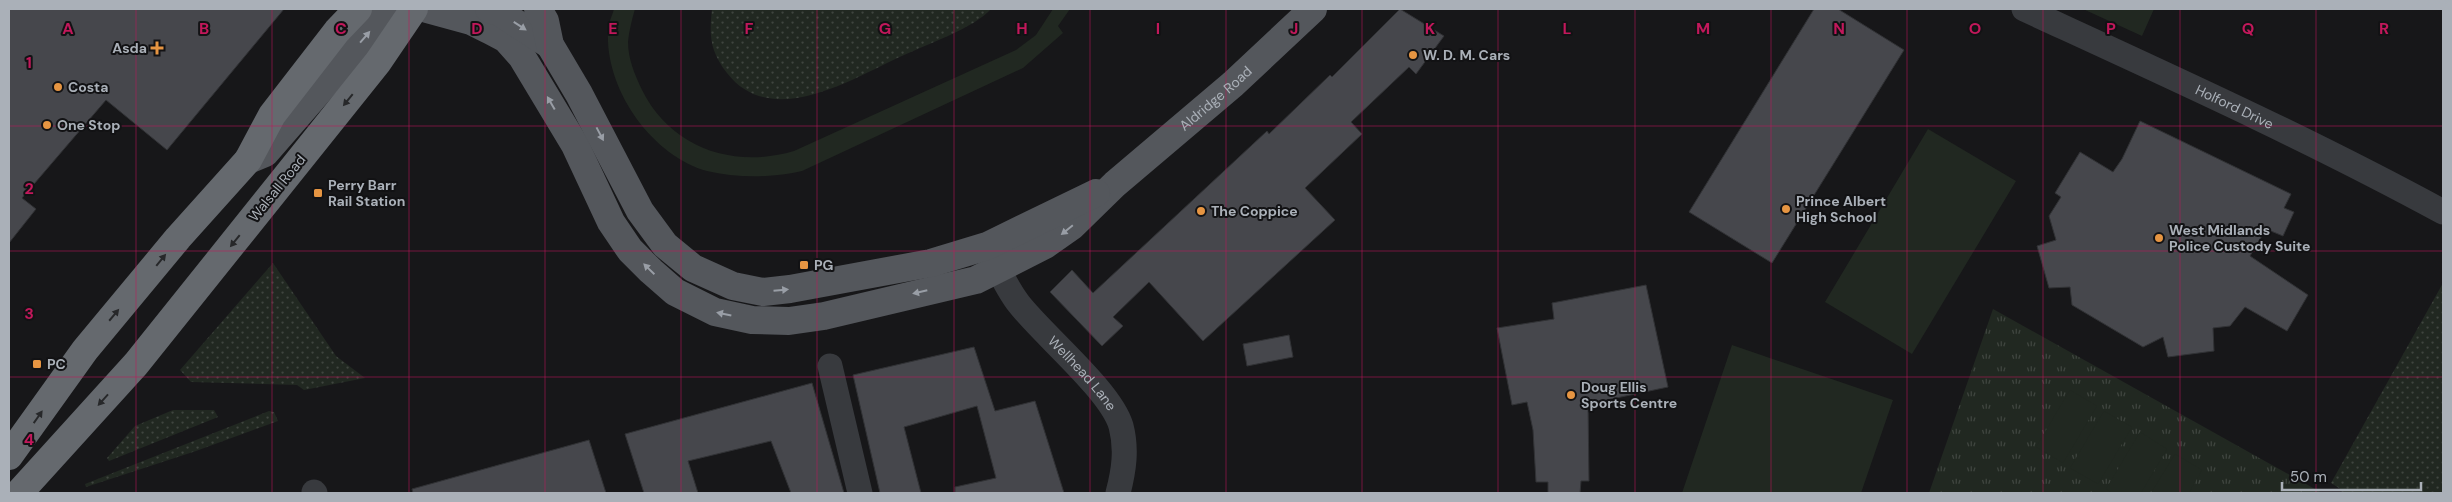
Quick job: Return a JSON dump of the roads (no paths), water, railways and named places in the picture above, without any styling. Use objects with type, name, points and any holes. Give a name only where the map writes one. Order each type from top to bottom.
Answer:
[{"type":"highway","points":[[9,456],[85,350],[178,238],[248,160],[272,115],[337,31],[358,9]]},
{"type":"highway","name":"Walsall Road","points":[[19,493],[136,364],[378,62],[425,10]]},
{"type":"main road","points":[[248,160],[265,153],[386,14],[403,9]]},
{"type":"main road","points":[[489,9],[499,12],[550,45]]},
{"type":"main road","points":[[538,9],[545,21],[550,45]]},
{"type":"main road","name":"Aldridge Road","points":[[425,10],[447,13],[471,21],[506,40],[522,57],[575,145],[611,222],[630,250],[675,292],[715,312],[752,320],[789,321],[824,316],[976,280],[999,270],[1060,235],[1115,184],[1233,84],[1313,9]]},
{"type":"main road","name":"Aldridge Road","points":[[550,45],[579,94],[640,211],[665,245],[693,268],[733,286],[763,292],[790,289],[931,263],[987,246],[1115,184]]},
{"type":"street","name":"Holford Drive","points":[[2024,9],[2248,112],[2332,153],[2443,212]]},
{"type":"street","points":[[987,246],[999,270]]},
{"type":"street","name":"Wellhead Lane","points":[[999,270],[1018,303],[1104,397],[1120,424],[1124,443],[1124,469],[1118,493]]},
{"type":"street","points":[[830,366],[860,493]]},
{"type":"place","name":"Asda","points":[[157,48]]},
{"type":"place","name":"W. D. M. Cars","points":[[1413,55]]},
{"type":"place","name":"Costa","points":[[58,87]]},
{"type":"place","name":"One Stop","points":[[47,125]]},
{"type":"place","name":"Perry Barr Rail Station","points":[[318,193]]},
{"type":"place","name":"Prince Albert High School","points":[[1786,209]]},
{"type":"place","name":"The Coppice","points":[[1201,211]]},
{"type":"place","name":"West Midlands Police Custody Suite","points":[[2159,238]]},
{"type":"place","name":"PG","points":[[804,265]]},
{"type":"place","name":"PC","points":[[37,364]]},
{"type":"place","name":"Doug Ellis Sports Centre","points":[[1571,395]]}]
